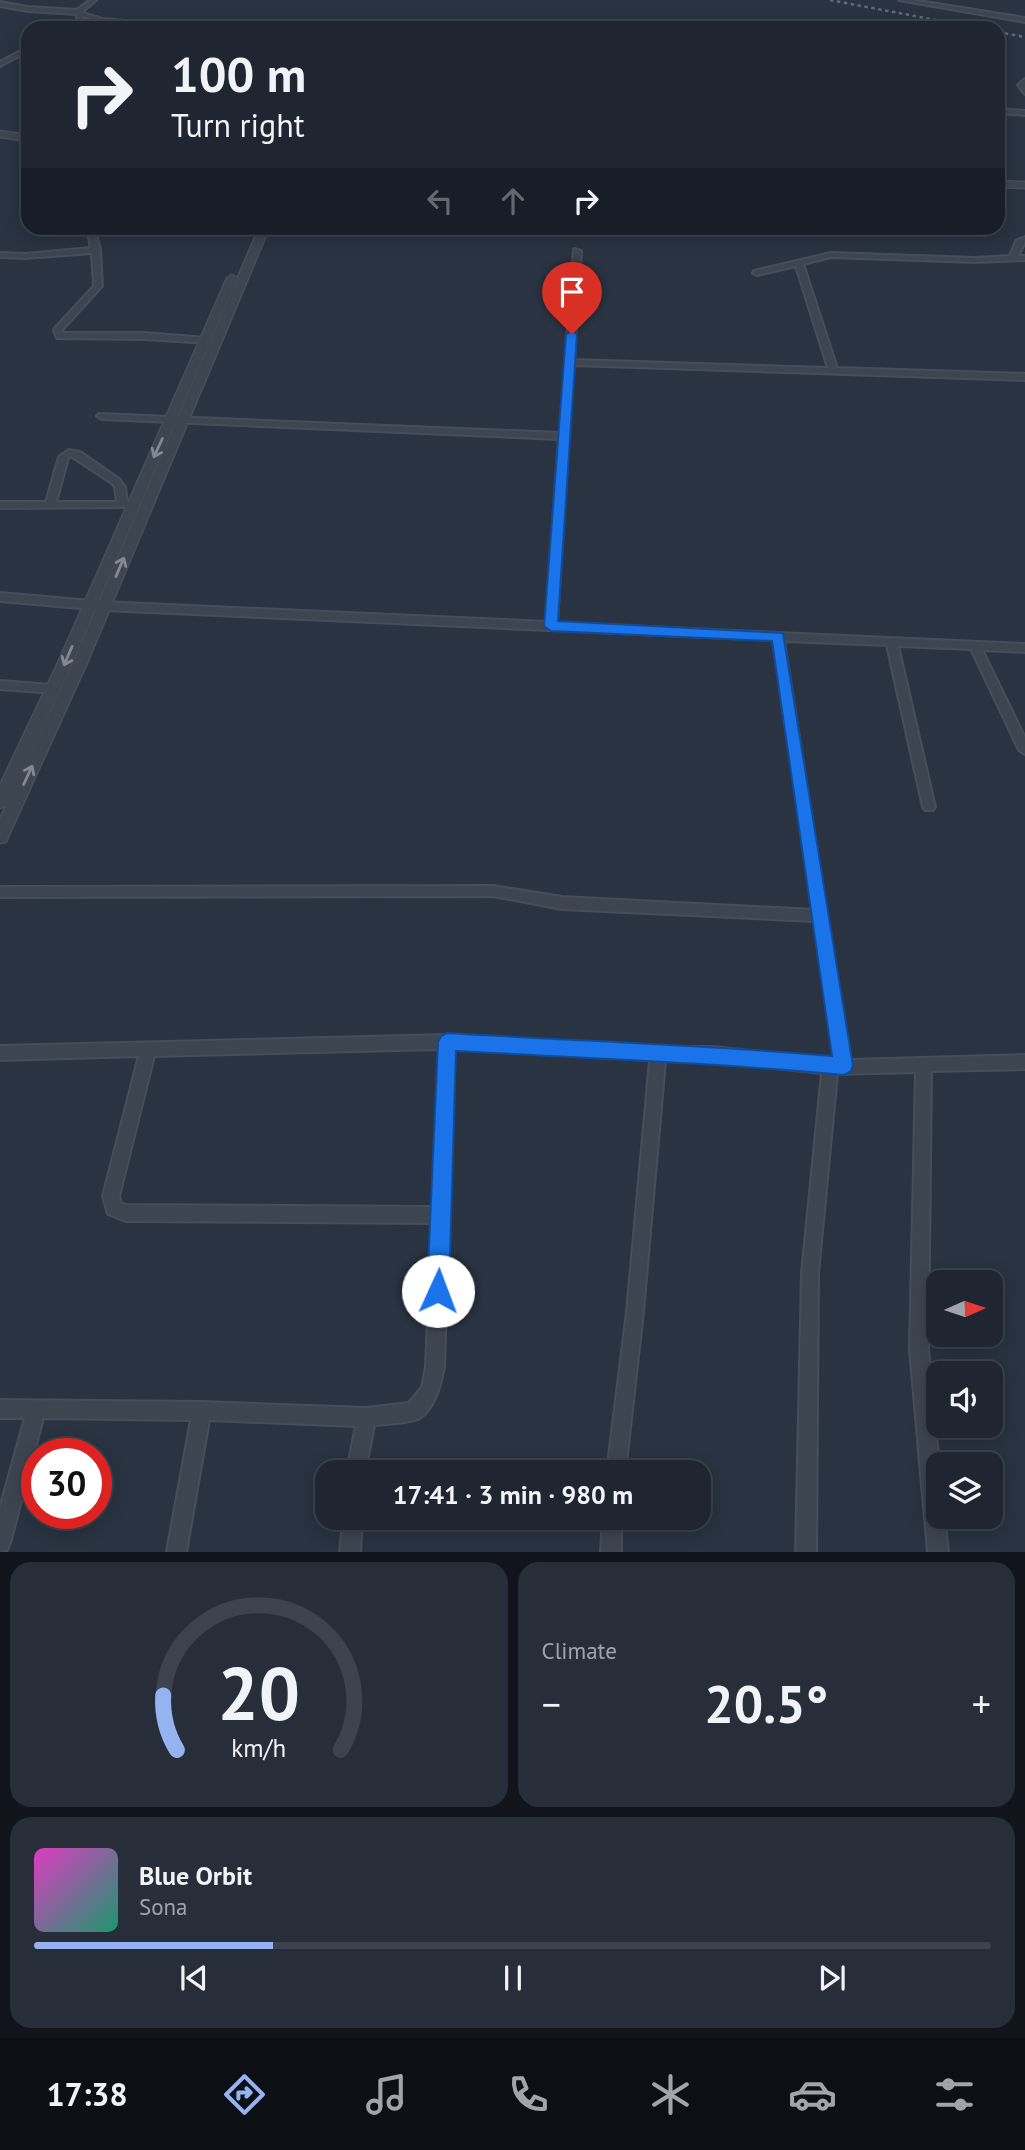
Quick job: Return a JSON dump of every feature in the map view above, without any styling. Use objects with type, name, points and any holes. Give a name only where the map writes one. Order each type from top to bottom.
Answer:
[{"type":"street","points":[[80,21],[80,13],[93,0]]},
{"type":"street","points":[[902,0],[1025,20]]},
{"type":"street","points":[[0,4],[80,13],[101,21]]},
{"type":"street","points":[[45,10],[53,5]]},
{"type":"street","points":[[0,64],[21,53]]},
{"type":"street","points":[[1025,81],[1021,85],[1025,92]]},
{"type":"street","points":[[1005,112],[1025,113]]},
{"type":"street","points":[[0,134],[21,137]]},
{"type":"street","points":[[1005,184],[1025,185]]},
{"type":"street","points":[[92,235],[98,286],[58,330],[60,336],[206,341]]},
{"type":"street","points":[[0,802],[53,689],[97,605],[127,505],[178,419],[206,341],[250,235]]},
{"type":"street","points":[[0,837],[97,605],[261,235]]},
{"type":"street","points":[[1013,258],[1019,243],[1025,239]]},
{"type":"street","points":[[0,254],[25,256],[96,250]]},
{"type":"street","points":[[551,626],[577,251]]},
{"type":"street","points":[[757,273],[831,255],[975,260],[1025,258]]},
{"type":"street","points":[[799,261],[833,370]]},
{"type":"street","points":[[570,362],[1025,377]]},
{"type":"street","points":[[102,416],[564,436]]},
{"type":"street","points":[[50,504],[64,457],[69,453],[77,454],[116,481],[127,505]]},
{"type":"street","points":[[0,505],[127,505]]},
{"type":"street","points":[[0,597],[97,605],[1025,648]]},
{"type":"street","points":[[778,636],[821,916],[837,1066],[810,1273],[806,1552]]},
{"type":"street","points":[[892,642],[929,807]]},
{"type":"street","points":[[975,646],[1025,750]]},
{"type":"street","points":[[0,685],[53,689]]},
{"type":"street","points":[[0,892],[494,891],[562,903],[821,916]]},
{"type":"street","points":[[0,1409],[202,1411],[367,1417],[414,1411],[430,1391],[435,1367],[447,1042]]},
{"type":"street","points":[[0,1053],[447,1042],[658,1054],[713,1054],[837,1066],[1025,1063]]},
{"type":"street","points":[[148,1049],[111,1196],[114,1208],[126,1213],[441,1215]]},
{"type":"street","points":[[616,1460],[635,1312],[658,1054]]},
{"type":"street","points":[[923,1064],[919,1350],[938,1552]]},
{"type":"street","points":[[0,1543],[36,1409]]},
{"type":"street","points":[[176,1552],[202,1411]]},
{"type":"street","points":[[358,1460],[367,1417]]},
{"type":"street","points":[[350,1552],[351,1530]]},
{"type":"street","points":[[611,1552],[612,1530]]},
{"type":"railway","points":[[830,0],[941,21]]},
{"type":"railway","points":[[1005,33],[1025,37]]},
{"type":"route","points":[[438,1291],[447,1042],[658,1054],[713,1054],[830,1067],[844,1066],[778,636],[551,626],[572,334]]}]
